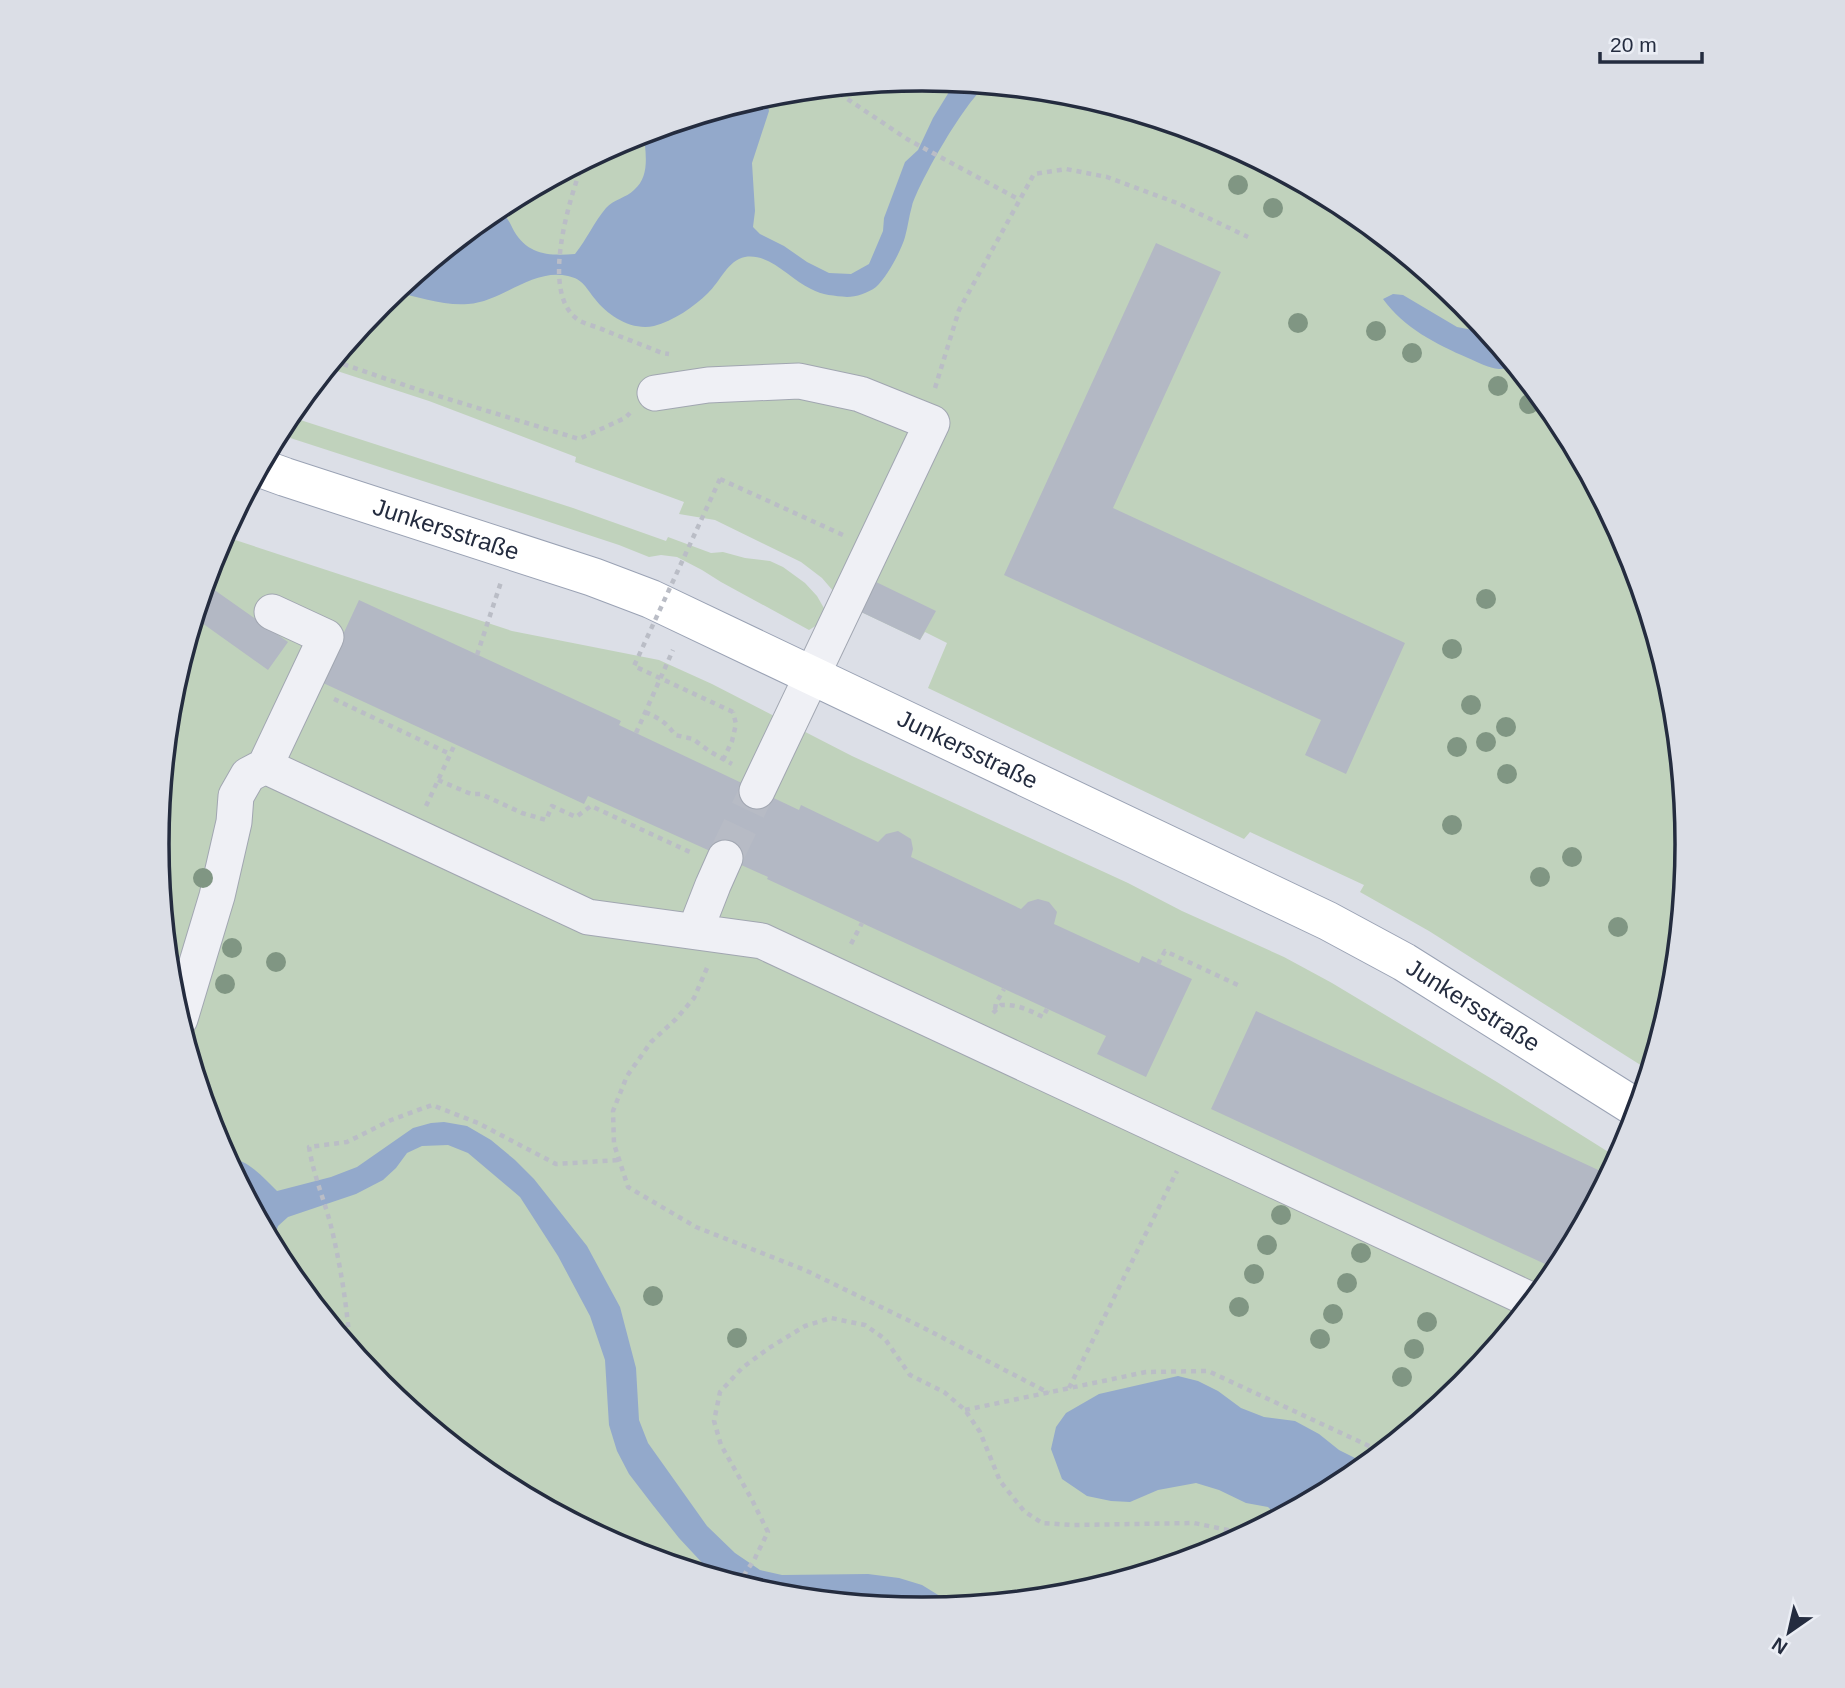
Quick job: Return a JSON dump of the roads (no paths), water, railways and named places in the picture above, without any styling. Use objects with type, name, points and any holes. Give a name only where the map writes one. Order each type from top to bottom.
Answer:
[{"type":"main road","name":"Junkersstraße","points":[[268,471],[604,581],[651,599],[1328,921],[1404,962],[1629,1103]]},
{"type":"lane","points":[[655,393],[708,384],[799,381],[860,394],[932,424],[760,785]]},
{"type":"lane","points":[[186,999],[217,896],[234,822],[236,796],[248,775],[265,766],[326,637],[272,612]]},
{"type":"lane","points":[[265,766],[588,917],[762,941],[1524,1297]]},
{"type":"lane","points":[[709,933],[723,863]]},
{"type":"water","points":[[949,92],[978,93],[956,123],[916,194],[903,243],[889,270],[876,287],[862,294],[847,297],[820,293],[803,285],[772,263],[745,257],[734,262],[708,293],[683,313],[661,324],[646,327],[621,321],[600,305],[581,282],[568,276],[542,277],[493,298],[468,304],[440,302],[408,295],[464,247],[506,217],[520,239],[533,249],[556,255],[575,254],[606,208],[631,193],[643,178],[646,163],[645,144],[680,131],[768,107],[752,163],[755,211],[753,227],[760,234],[829,273],[851,274],[869,264],[883,231],[884,218],[905,162],[918,150]]},
{"type":"water","points":[[1393,294],[1403,295],[1457,327],[1472,330],[1505,368],[1479,363],[1433,341],[1411,327],[1383,299]]},
{"type":"water","points":[[431,1123],[467,1126],[491,1140],[534,1179],[587,1246],[620,1307],[636,1368],[639,1420],[648,1443],[707,1526],[735,1553],[760,1570],[782,1575],[868,1574],[899,1578],[922,1585],[940,1596],[824,1591],[776,1583],[703,1564],[679,1538],[629,1474],[617,1451],[609,1425],[605,1360],[590,1316],[558,1256],[520,1197],[468,1153],[448,1145],[422,1146],[407,1153],[383,1180],[356,1194],[288,1217],[277,1231],[240,1161],[261,1175],[277,1191],[331,1177],[357,1167],[413,1128]]},
{"type":"water","points":[[1178,1376],[1198,1381],[1218,1391],[1241,1408],[1264,1417],[1295,1421],[1357,1459],[1272,1511],[1268,1507],[1246,1503],[1196,1483],[1158,1490],[1130,1502],[1087,1496],[1062,1479],[1051,1449],[1056,1427],[1066,1413],[1099,1394]]},
{"type":"tunnel","points":[[725,858],[757,791]]}]
